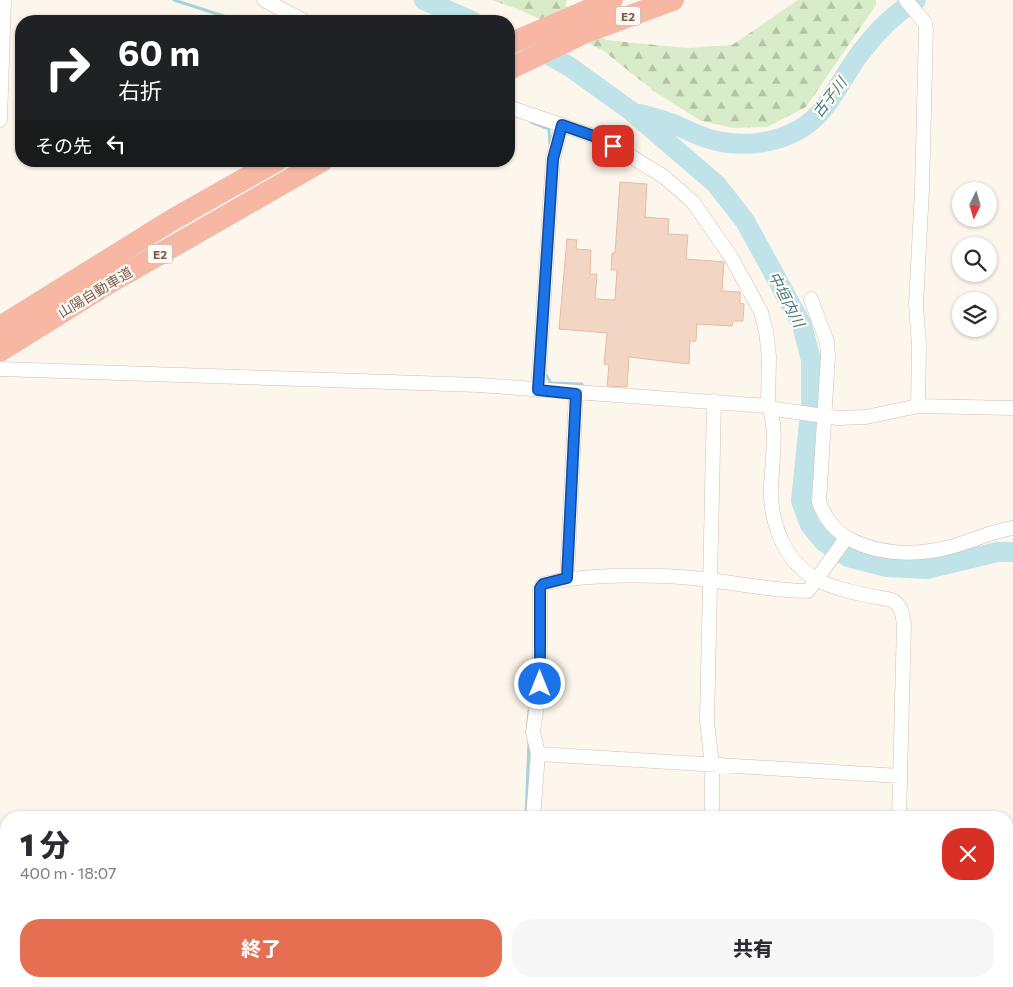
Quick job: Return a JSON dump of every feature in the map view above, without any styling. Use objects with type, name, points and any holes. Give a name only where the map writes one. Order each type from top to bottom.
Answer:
[{"type":"highway","name":"E2","points":[[515,41],[612,0]]},
{"type":"highway","name":"E2","points":[[515,66],[584,33],[672,0]]},
{"type":"highway","name":"山陽自動車道","points":[[0,327],[172,220],[265,167]]},
{"type":"highway","name":"山陽自動車道","points":[[0,351],[159,254],[311,167]]},
{"type":"street","points":[[264,0],[293,15]]},
{"type":"street","points":[[906,0],[922,20],[926,29],[922,189],[916,305],[919,345],[918,406]]},
{"type":"street","points":[[0,120],[3,8]]},
{"type":"street","points":[[515,109],[602,139],[663,176],[693,202],[731,257],[760,312],[766,331],[774,440],[770,490],[775,526],[802,568],[850,591],[892,600],[898,603],[902,610],[904,624],[899,811]]},
{"type":"street","points":[[538,390],[553,159],[562,125]]},
{"type":"street","points":[[811,299],[827,342],[829,375],[823,416],[819,502],[824,515],[833,527],[845,539],[860,545],[876,550],[911,553],[954,546],[1013,528]]},
{"type":"street","points":[[0,369],[479,385],[576,394],[714,401],[823,416],[866,417],[918,406],[1013,408]]},
{"type":"street","points":[[567,578],[576,394]]},
{"type":"street","points":[[712,811],[712,765],[707,722],[714,401]]},
{"type":"street","points":[[534,811],[538,754],[533,732],[540,684],[540,588],[543,584],[567,578],[655,577],[709,580],[758,589],[808,591],[845,539]]},
{"type":"street","points":[[538,754],[900,776]]},
{"type":"green space","points":[[491,0],[567,0],[565,5],[606,40],[686,48],[732,45],[798,0],[876,0],[876,5],[806,107],[767,127],[733,128],[701,121],[655,92],[605,52],[563,29],[515,8]]},
{"type":"building","points":[[620,182],[647,184],[645,217],[669,219],[668,234],[688,235],[686,259],[724,262],[722,291],[740,292],[740,303],[744,304],[743,321],[733,321],[732,326],[697,324],[696,341],[690,341],[689,364],[629,357],[627,387],[607,386],[609,365],[604,364],[607,333],[559,329],[567,239],[577,240],[576,249],[591,250],[590,274],[597,274],[595,299],[615,300],[617,270],[611,270],[612,253],[615,253]]},
{"type":"waterway","points":[[174,0],[220,15]]},
{"type":"waterway","name":"中垣内川","points":[[424,0],[458,15]]},
{"type":"waterway","name":"古子川","points":[[640,114],[673,124],[708,139],[736,144],[763,142],[790,134],[802,128],[823,109],[873,37],[893,17],[916,0]]},
{"type":"waterway","name":"中垣内川","points":[[531,45],[570,67],[631,111],[716,184],[745,221],[802,325],[811,360],[811,403],[801,501],[810,525],[824,542],[848,557],[887,567],[927,569],[997,552],[1013,552]]},
{"type":"waterway","points":[[531,122],[549,129],[550,145]]},
{"type":"waterway","points":[[546,375],[551,383],[582,384],[581,390]]},
{"type":"waterway","points":[[527,732],[529,711]]},
{"type":"waterway","points":[[526,811],[529,741]]},
{"type":"route","points":[[540,684],[540,588],[543,584],[567,578],[576,394],[538,390],[552,200],[553,159],[562,125],[602,139],[613,146]]}]
